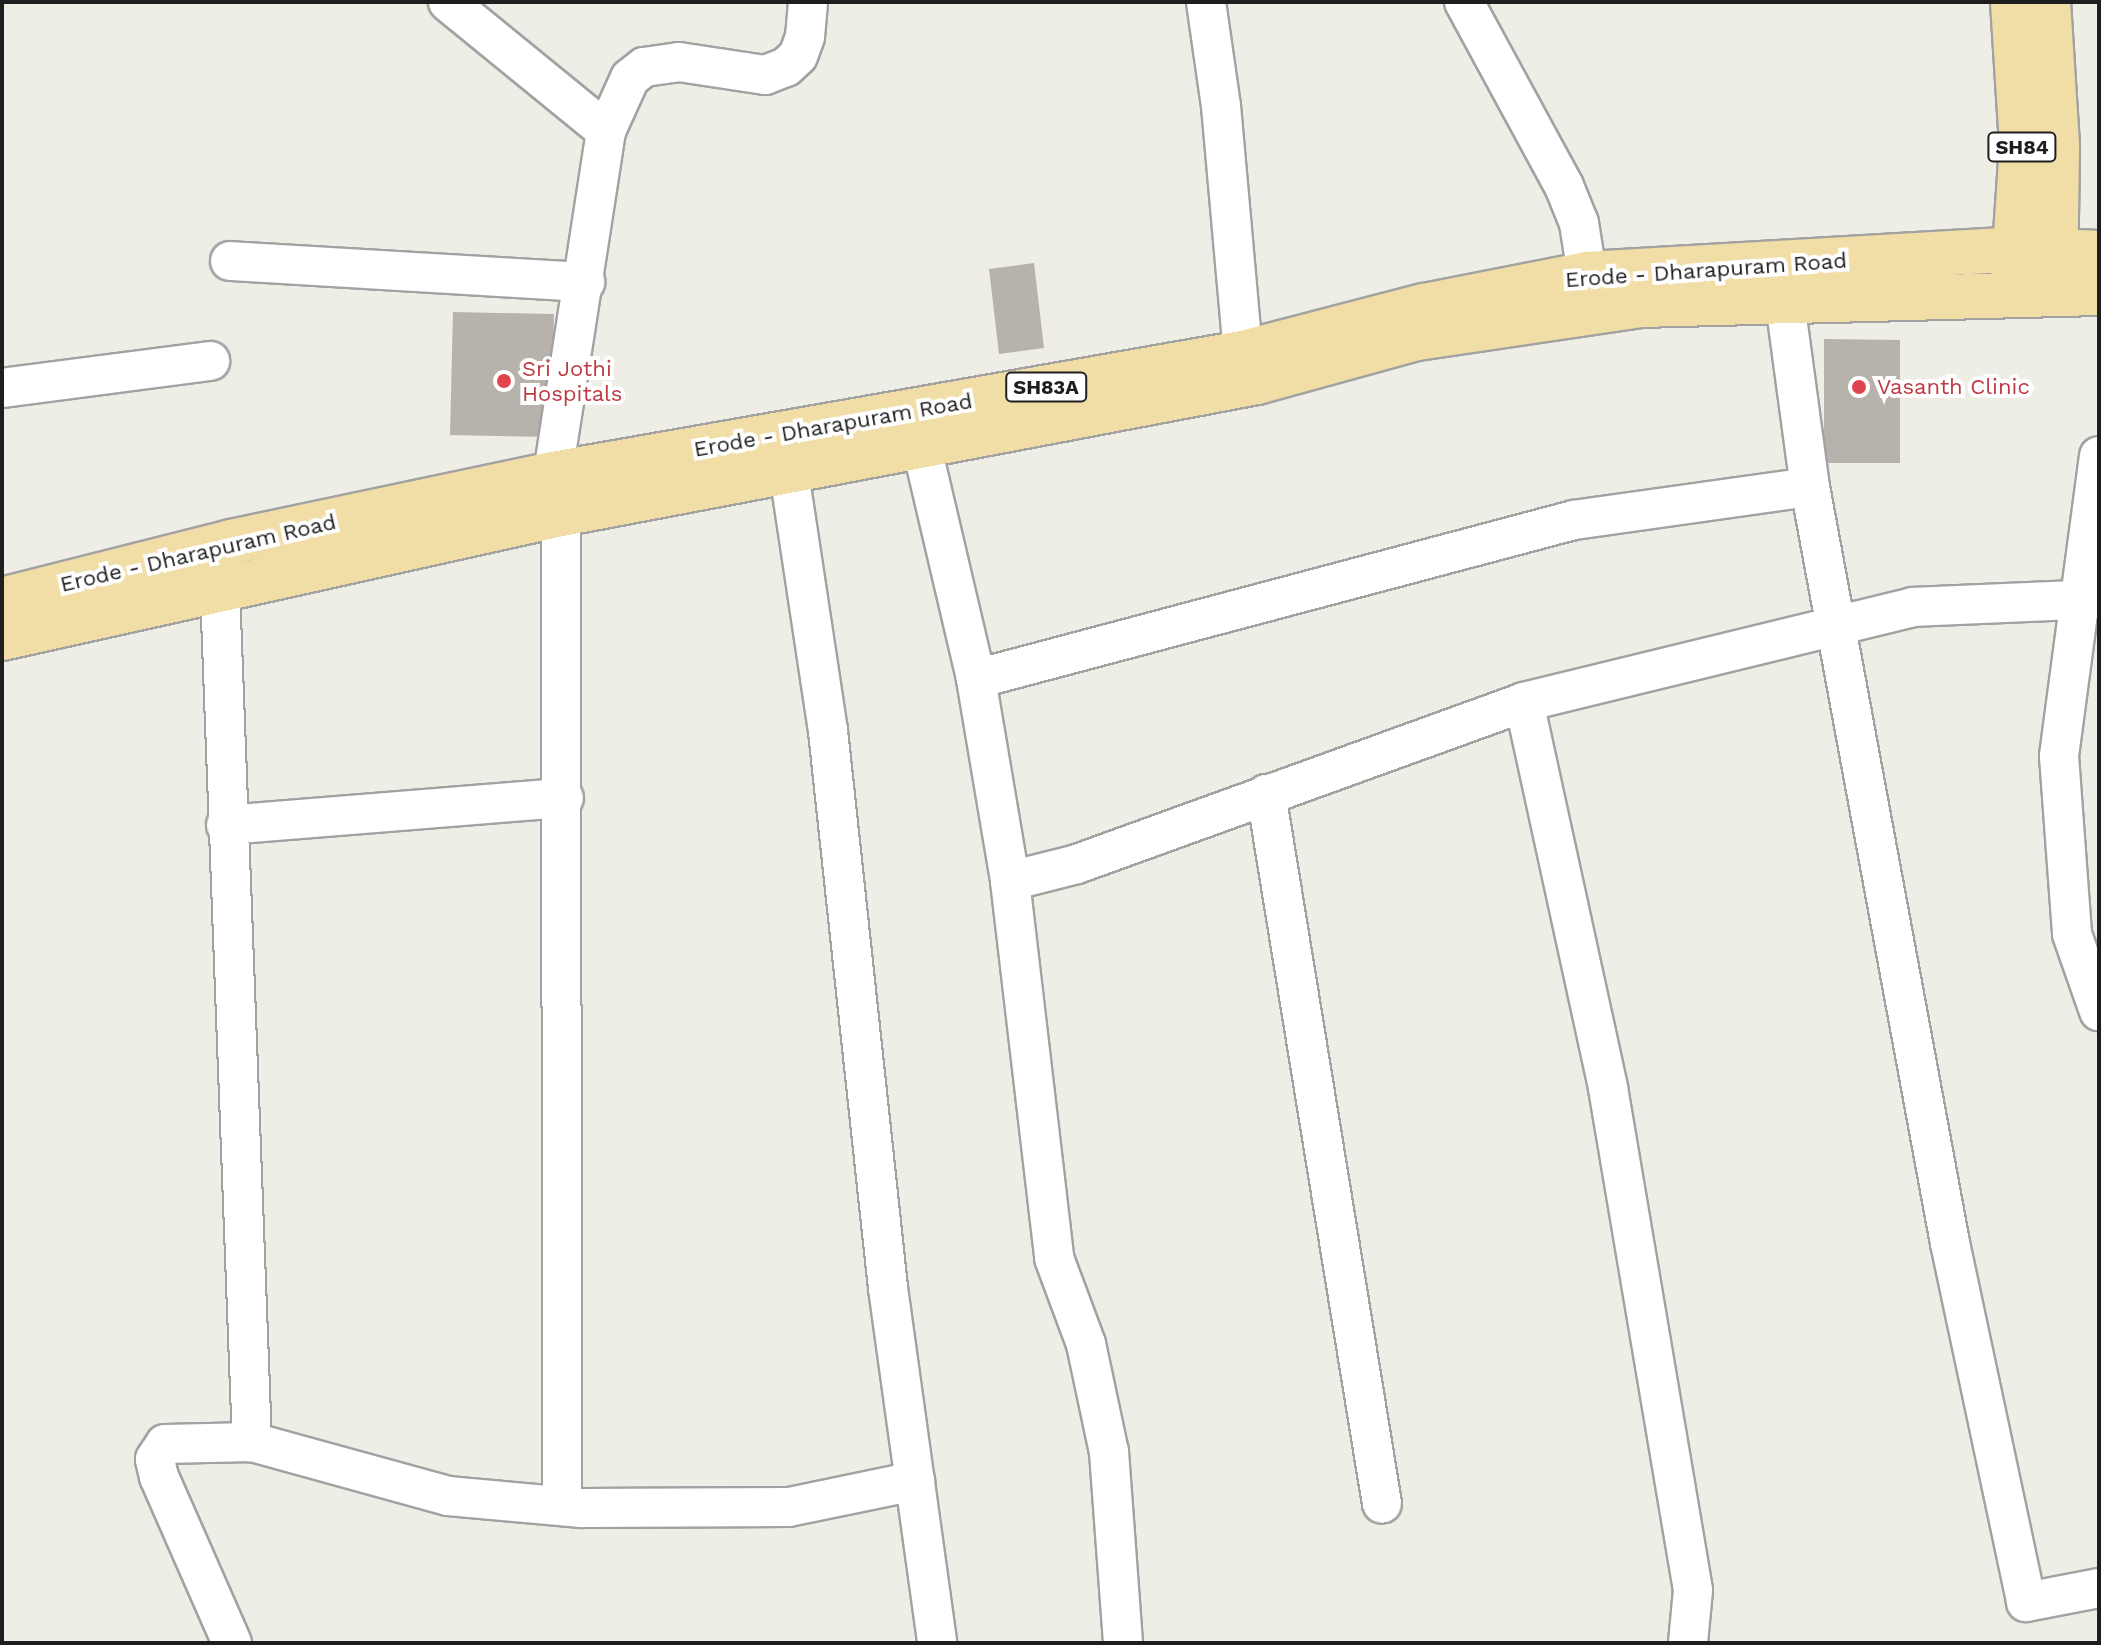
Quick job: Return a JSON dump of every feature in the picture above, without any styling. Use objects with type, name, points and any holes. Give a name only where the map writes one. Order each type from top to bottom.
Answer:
[{"type":"main road","name":"SH84","points":[[2013,2],[2022,146],[2042,266]]},
{"type":"main road","name":"SH84","points":[[2011,293],[2042,266],[2057,147],[2048,2]]},
{"type":"main road","name":"Erode - Dharapuram Road","points":[[2,600],[231,542],[557,494],[789,473],[1257,382],[1417,338],[1782,283],[2042,266],[2099,253]]},
{"type":"main road","name":"Erode - Dharapuram Road","points":[[2042,266],[2099,293]]},
{"type":"main road","name":"Erode - Dharapuram Road","points":[[2,638],[220,590],[557,494],[1243,353],[1424,306],[1587,274],[2011,293]]},
{"type":"street","points":[[449,2],[606,131]]},
{"type":"street","points":[[562,1506],[564,798],[557,494],[606,131],[630,78],[644,67],[679,62],[765,75],[786,67],[801,47],[808,2]]},
{"type":"street","points":[[1206,2],[1221,106],[1243,353]]},
{"type":"street","points":[[1464,2],[1564,186],[1579,223],[1587,274]]},
{"type":"street","points":[[230,261],[585,282]]},
{"type":"street","points":[[1782,283],[1810,487],[1950,1243],[2026,1602],[2099,1588]]},
{"type":"street","points":[[2,388],[210,361]]},
{"type":"street","points":[[922,448],[976,679],[1010,881],[1054,1258],[1086,1344],[1109,1452],[1123,1643]]},
{"type":"street","points":[[2099,456],[2088,600],[2059,756],[2072,934],[2099,1011]]},
{"type":"street","points":[[789,473],[828,731],[888,1288],[937,1643]]},
{"type":"street","points":[[976,679],[1574,520],[1810,487]]},
{"type":"street","points":[[220,590],[226,825],[252,1442]]},
{"type":"street","points":[[1010,881],[1077,864],[1524,702],[1837,623],[1913,607],[2088,600]]},
{"type":"street","points":[[1524,702],[1608,1088],[1693,1590],[1688,1643]]},
{"type":"street","points":[[1266,794],[1382,1504]]},
{"type":"street","points":[[226,825],[564,798]]},
{"type":"street","points":[[232,1643],[155,1459],[165,1444],[252,1442],[448,1496],[562,1506],[789,1507],[915,1481]]},
{"type":"building","points":[[1034,263],[1044,348],[999,354],[989,269]]},
{"type":"building","points":[[453,312],[554,314],[551,437],[450,435]]},
{"type":"building","points":[[1824,339],[1900,340],[1900,463],[1824,463]]},
{"type":"place","name":"Sri Jothi Hospitals","points":[[504,381]]},
{"type":"place","name":"Vasanth Clinic","points":[[1859,387]]}]
